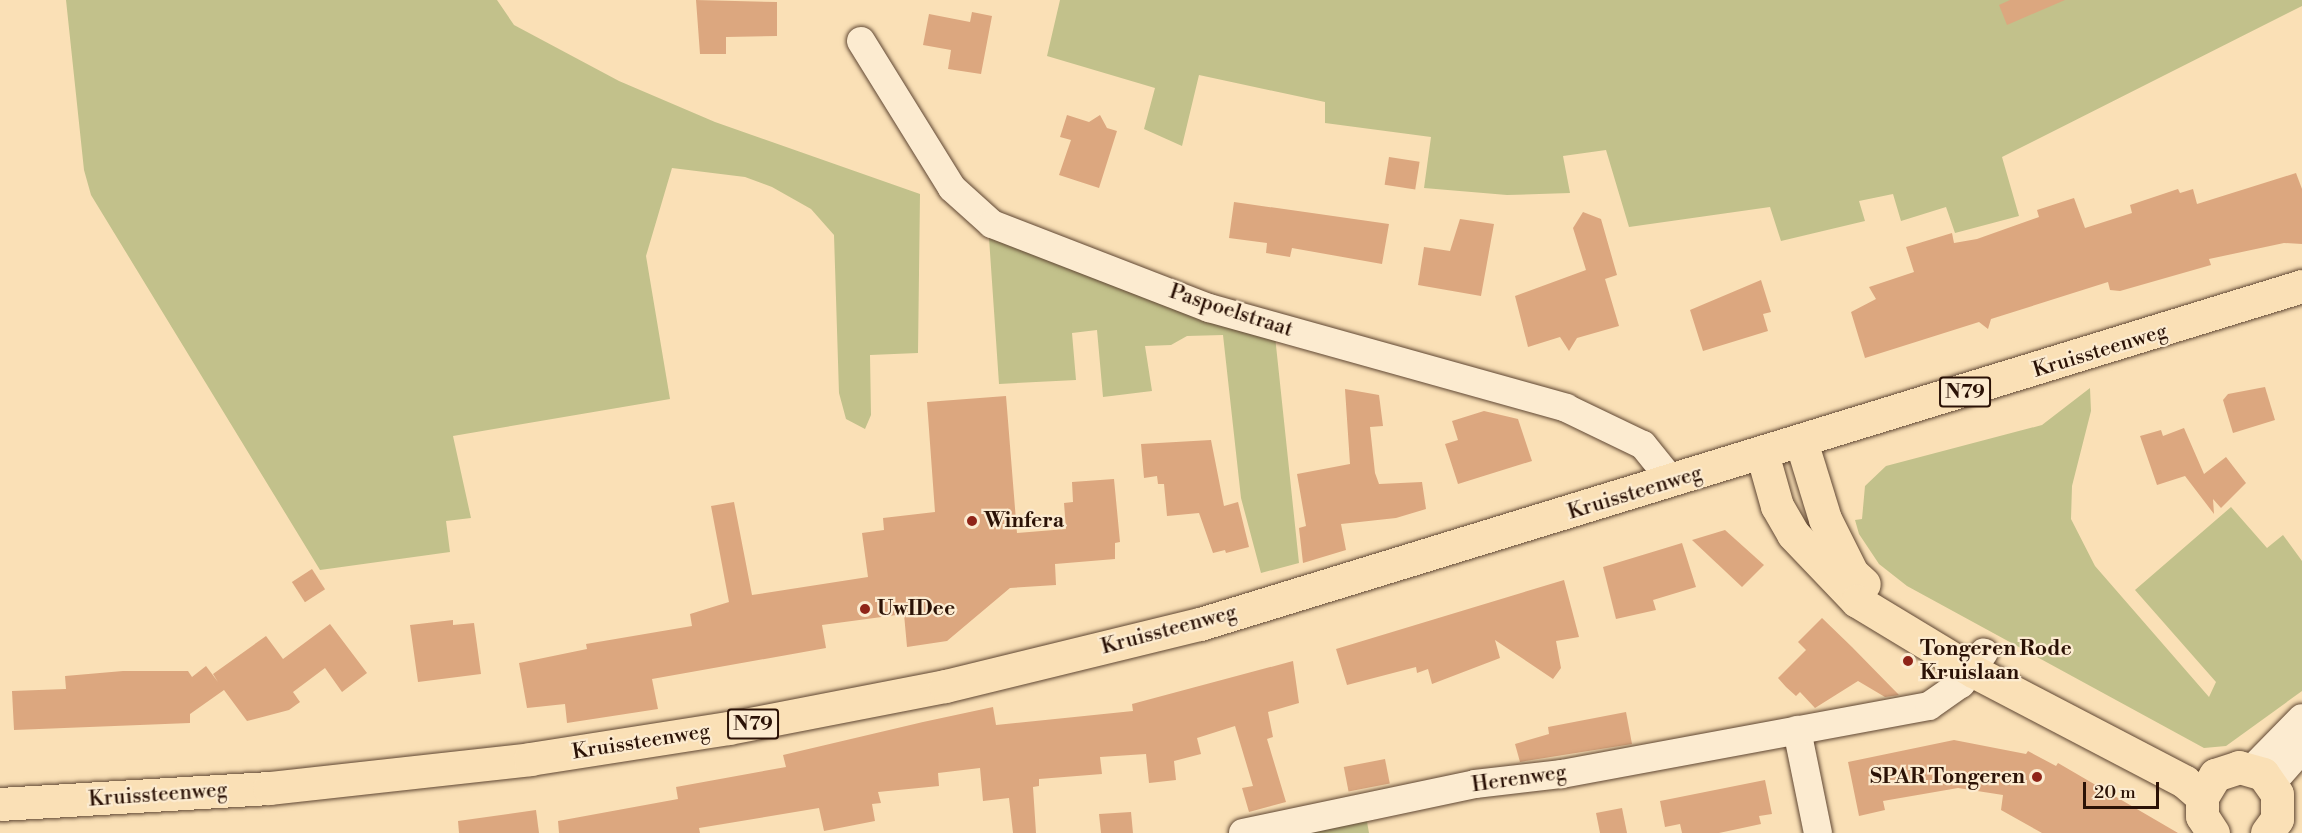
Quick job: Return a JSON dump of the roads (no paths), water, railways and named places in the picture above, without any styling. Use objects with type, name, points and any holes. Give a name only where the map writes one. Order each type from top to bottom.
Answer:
[{"type":"main road","name":"Kruissteenweg","points":[[0,804],[268,788],[530,759],[740,726],[945,686],[1200,624],[2302,286]]},
{"type":"main road","points":[[1801,441],[1825,519],[1852,573],[1978,662]]},
{"type":"main road","points":[[1762,453],[1777,506],[1793,534],[1847,592],[1896,629],[1978,662],[2193,768],[2209,786]]},
{"type":"main road","points":[[2214,833],[2202,816],[2209,786],[2227,769],[2262,776],[2279,807],[2271,832]]},
{"type":"street","name":"Paspoelstraat","points":[[861,41],[952,188],[992,224],[1209,308],[1566,408],[1643,445],[1671,481]]},
{"type":"street","name":"Herenweg","points":[[1243,833],[1475,784],[1562,774],[1929,706],[1978,662]]},
{"type":"street","points":[[2262,776],[2302,718]]},
{"type":"street","points":[[1797,730],[1818,833]]},
{"type":"street","points":[[2262,776],[2302,749]]},
{"type":"place","name":"Winfera","points":[[972,521]]},
{"type":"place","name":"UwIDee","points":[[865,609]]},
{"type":"place","name":"Tongeren Rode Kruislaan","points":[[1908,661]]},
{"type":"place","name":"SPAR Tongeren","points":[[2037,777]]}]
